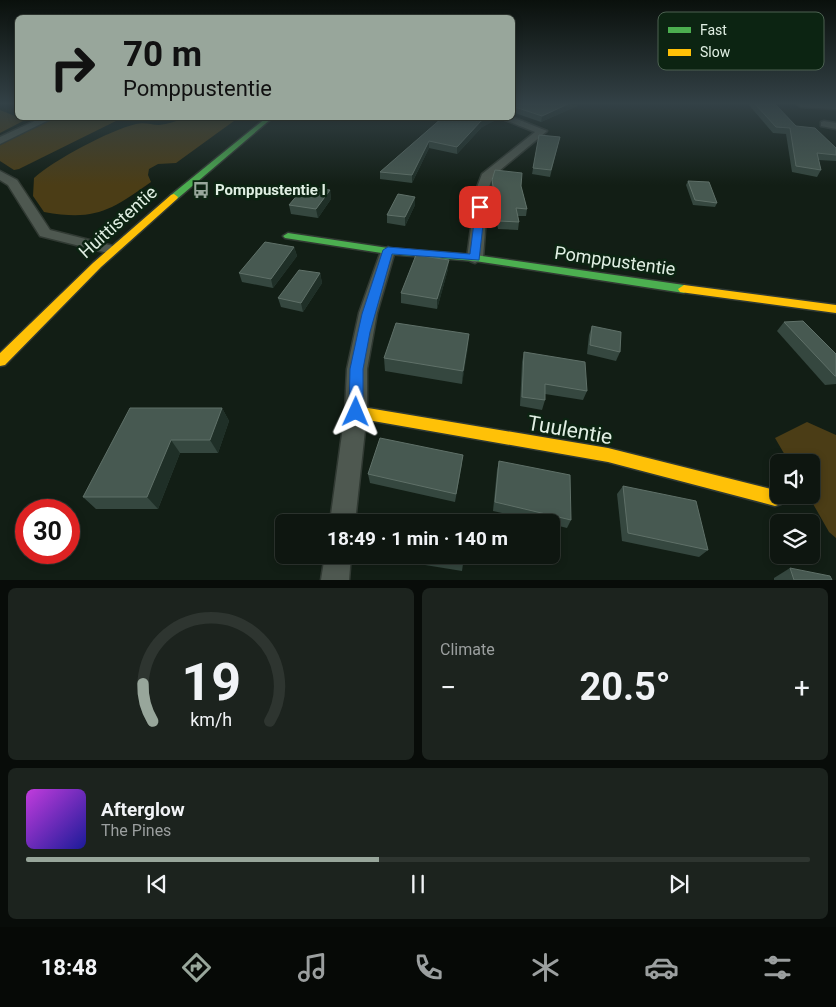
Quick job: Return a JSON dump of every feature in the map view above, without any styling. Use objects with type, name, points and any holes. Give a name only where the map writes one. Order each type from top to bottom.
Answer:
[{"type":"main road","name":"Huittistentie","points":[[0,361],[112,250],[165,202],[252,131]]},
{"type":"main road","name":"Pomppustentie","points":[[288,236],[388,250],[475,258],[753,299],[836,309]]},
{"type":"main road","name":"Tuulentie","points":[[356,412],[466,432],[584,450],[687,472],[770,497]]},
{"type":"street","points":[[0,142],[22,131]]},
{"type":"street","points":[[475,258],[482,190],[488,174],[542,131]]},
{"type":"street","points":[[2,177],[13,183],[45,233],[112,250]]},
{"type":"street","points":[[343,514],[356,412],[357,369],[368,314],[388,250]]},
{"type":"street","points":[[335,580],[337,564]]},
{"type":"shaded area","points":[[27,131],[96,131],[14,170],[0,161],[0,145]]},
{"type":"shaded area","points":[[220,131],[176,163],[158,164],[149,169],[148,175],[151,182],[113,207],[89,214],[76,215],[44,212],[33,196],[34,178],[83,146],[112,132]]},
{"type":"shaded area","points":[[807,422],[836,435],[836,538],[829,532],[813,504],[820,504],[820,454],[784,454],[775,438]]},
{"type":"building","points":[[427,131],[472,131],[457,147],[429,141],[412,175],[380,172]]},
{"type":"building","points":[[790,131],[818,131],[836,148],[836,155],[817,153],[821,170],[796,166]]},
{"type":"building","points":[[539,135],[560,137],[551,170],[533,168]]},
{"type":"building","points":[[495,170],[522,173],[521,186],[527,209],[516,208],[519,222],[499,221],[492,180]]},
{"type":"building","points":[[688,181],[709,182],[717,203],[695,200]]},
{"type":"building","points":[[304,187],[330,190],[316,209],[289,205]]},
{"type":"building","points":[[398,194],[415,197],[405,217],[387,215]]},
{"type":"building","points":[[265,242],[294,247],[271,279],[239,273]]},
{"type":"building","points":[[416,255],[449,260],[437,299],[401,293]]},
{"type":"building","points":[[299,270],[320,273],[301,303],[278,298]]},
{"type":"building","points":[[803,321],[836,354],[836,376],[784,322]]},
{"type":"building","points":[[396,323],[469,334],[463,371],[384,358]]},
{"type":"building","points":[[592,326],[621,332],[620,352],[590,345]]},
{"type":"building","points":[[524,352],[585,362],[587,391],[545,384],[545,400],[522,397]]},
{"type":"building","points":[[130,408],[222,408],[210,440],[171,440],[147,497],[83,497]]},
{"type":"building","points":[[380,438],[463,455],[456,494],[368,474]]},
{"type":"building","points":[[499,461],[570,475],[571,520],[560,517],[560,514],[546,514],[495,502]]},
{"type":"building","points":[[623,486],[696,501],[708,550],[628,533]]},
{"type":"building","points":[[790,568],[830,576],[832,580],[794,580]]},
{"type":"traffic: fast","points":[[174,197],[253,131]]},
{"type":"traffic: fast","points":[[288,236],[388,251],[475,258],[684,289]]},
{"type":"traffic: slow","points":[[0,361],[97,265],[174,197]]},
{"type":"traffic: slow","points":[[684,289],[836,309]]},
{"type":"traffic: slow","points":[[356,412],[608,455],[770,497]]},
{"type":"place","name":"Pomppustentie I","points":[[201,190]]},
{"type":"route","points":[[356,412],[357,369],[364,332],[388,250],[475,258],[480,207]]}]
